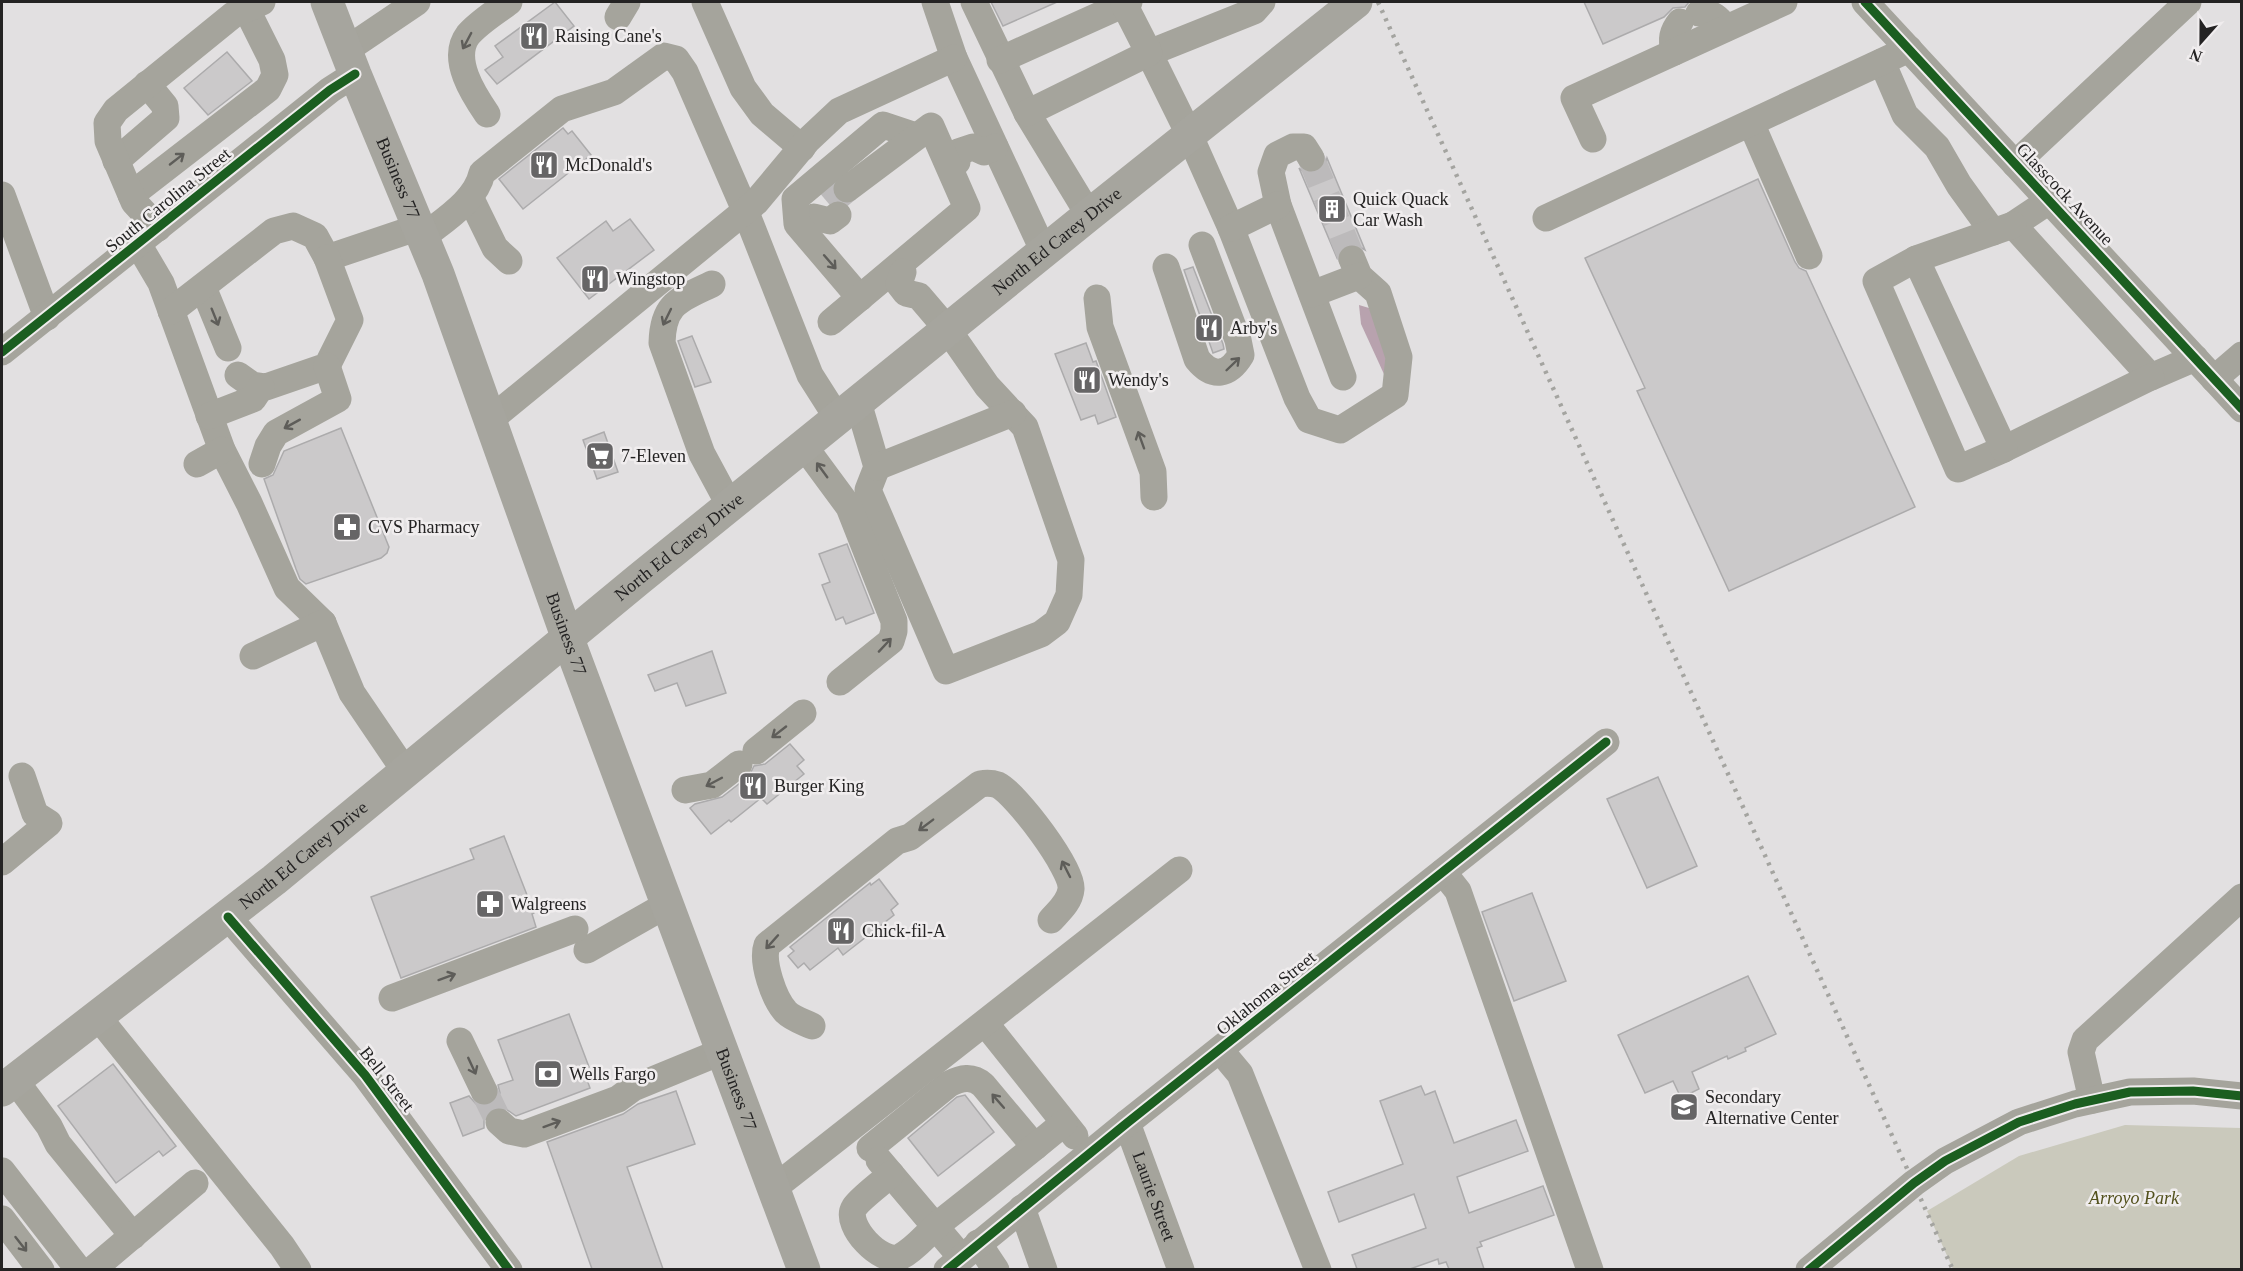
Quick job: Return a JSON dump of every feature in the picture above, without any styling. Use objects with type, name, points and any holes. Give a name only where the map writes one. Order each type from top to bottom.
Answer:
[{"type":"main road","name":"Business 77","points":[[327,2],[421,232],[568,639],[804,1269]]},
{"type":"main road","name":"North Ed Carey Drive","points":[[8,1085],[228,916],[1089,214],[1356,2]]},
{"type":"street","name":"South Carolina Street","points":[[2,352],[330,90],[350,62],[417,2]]},
{"type":"street","points":[[487,114],[467,80],[462,62],[463,47],[468,36],[509,2]]},
{"type":"street","points":[[705,2],[743,88],[762,114],[802,148]]},
{"type":"street","points":[[935,2],[990,150],[1044,252]]},
{"type":"street","points":[[974,2],[1027,112],[1089,214]]},
{"type":"street","points":[[1027,112],[1149,53],[1254,10],[1262,2]]},
{"type":"street","points":[[1593,139],[1574,98],[1784,2]]},
{"type":"street","name":"Glasscock Avenue","points":[[1865,2],[2241,409]]},
{"type":"street","points":[[2015,164],[2188,2]]},
{"type":"street","points":[[1000,60],[1127,3],[1149,53],[1190,134],[1231,228],[1297,398],[1310,420],[1340,430],[1395,395],[1399,357],[1378,293],[1356,268],[1312,294]]},
{"type":"street","points":[[131,195],[268,89],[275,75],[254,5],[233,15],[116,110],[107,123],[108,141],[148,236],[161,283],[222,450],[249,503],[287,588],[323,623],[352,693],[405,771]]},
{"type":"street","points":[[1674,52],[1671,38],[1674,29],[1690,18],[1706,12],[1716,17],[1726,28]]},
{"type":"street","points":[[1546,218],[1910,49]]},
{"type":"street","points":[[327,258],[421,232],[475,190],[482,173],[562,109],[614,92],[664,56],[676,59],[686,72],[745,210],[810,375],[848,410],[877,467]]},
{"type":"street","points":[[490,419],[756,202],[802,148],[839,111],[954,58]]},
{"type":"street","points":[[1882,62],[1905,115],[1937,147],[1959,185],[2151,377]]},
{"type":"street","points":[[116,161],[166,118],[165,106],[147,84]]},
{"type":"street","points":[[1751,123],[1809,256]]},
{"type":"street","points":[[831,322],[901,269],[967,208],[953,164],[931,126],[830,203],[797,224],[795,199],[883,125],[914,137]]},
{"type":"street","points":[[1311,158],[1304,147],[1293,147],[1277,155],[1271,172],[1278,205],[1343,377]]},
{"type":"street","points":[[953,164],[966,170],[980,165],[990,150]]},
{"type":"street","points":[[475,190],[495,248],[509,261]]},
{"type":"street","points":[[2,195],[47,317]]},
{"type":"street","points":[[2049,201],[2003,228],[1916,259],[1876,281],[1958,469],[2195,358]]},
{"type":"street","points":[[830,203],[860,298]]},
{"type":"street","points":[[1231,228],[1278,205]]},
{"type":"street","points":[[171,311],[274,231],[293,226],[315,236],[327,258],[350,320],[327,366],[266,387],[250,381],[253,399],[209,416]]},
{"type":"street","points":[[1166,267],[1197,359],[1203,367],[1216,373],[1234,366],[1241,356],[1238,340],[1202,244]]},
{"type":"street","points":[[1916,259],[2004,449]]},
{"type":"street","points":[[901,269],[913,273],[920,283],[919,296],[948,330],[987,386],[1012,413],[1024,427],[1071,560],[1070,595],[1057,622],[1041,634],[946,671],[868,490],[877,467],[1012,413]]},
{"type":"street","points":[[712,284],[680,299],[668,311],[662,324],[662,343],[702,454],[730,506]]},
{"type":"street","points":[[203,286],[228,348]]},
{"type":"street","points":[[1097,298],[1100,327],[1153,472],[1154,497]]},
{"type":"street","points":[[2214,379],[2241,355]]},
{"type":"street","points":[[249,503],[268,446],[276,433],[338,399],[327,366]]},
{"type":"street","points":[[804,446],[849,507],[894,621],[891,641],[840,682]]},
{"type":"street","points":[[197,464],[222,450]]},
{"type":"street","points":[[254,656],[323,623]]},
{"type":"street","points":[[685,790],[712,785],[803,713]]},
{"type":"street","name":"Oklahoma Street","points":[[962,1257],[1606,742]]},
{"type":"street","points":[[2,862],[49,823],[35,814],[22,776]]},
{"type":"street","points":[[812,1026],[785,1011],[776,996],[765,962],[764,952],[767,945],[897,841],[910,837],[980,784],[988,783],[1004,789],[1064,864],[1071,880],[1071,891],[1066,904],[1051,920]]},
{"type":"street","points":[[774,1188],[1179,870]]},
{"type":"street","points":[[1443,872],[1458,891],[1590,1269]]},
{"type":"street","points":[[2092,1100],[2081,1052],[2085,1040],[2241,897]]},
{"type":"street","points":[[392,998],[581,940],[668,904]]},
{"type":"street","name":"Bell Street","points":[[228,916],[364,1075],[509,1269]]},
{"type":"street","points":[[98,1017],[298,1269]]},
{"type":"street","points":[[985,1023],[1089,1154]]},
{"type":"street","points":[[460,1041],[484,1091]]},
{"type":"street","points":[[1220,1050],[1240,1074],[1310,1267]]},
{"type":"street","points":[[499,1122],[509,1131],[524,1134],[618,1099],[633,1088],[723,1051]]},
{"type":"street","points":[[870,1148],[949,1084],[964,1078],[977,1080],[983,1085],[1035,1147]]},
{"type":"street","points":[[8,1085],[50,1126],[58,1144],[133,1236]]},
{"type":"street","points":[[1809,1269],[1914,1183],[1945,1161],[2019,1122],[2092,1100],[2130,1092],[2193,1091],[2241,1096]]},
{"type":"street","points":[[891,1174],[854,1208],[851,1217],[853,1225],[877,1253],[886,1258],[896,1258],[906,1253],[1064,1123]]},
{"type":"street","name":"Laurie Street","points":[[1127,1123],[1181,1269]]},
{"type":"street","points":[[851,1127],[962,1257],[996,1269]]},
{"type":"street","points":[[2,1171],[79,1269]]},
{"type":"street","points":[[92,1269],[195,1184]]},
{"type":"street","points":[[1022,1208],[1044,1269]]},
{"type":"street","points":[[2,1219],[41,1269]]},
{"type":"green space","name":"Arroyo Park","points":[[2125,1125],[2241,1128],[2241,1269],[1953,1269],[1927,1211],[2019,1156]]},
{"type":"shaded area","points":[[1359,305],[1369,308],[1399,368],[1389,385],[1361,324]]},
{"type":"building","name":"Raising Cane's","points":[[555,2],[574,26],[497,84],[485,70],[503,57],[495,46]]},
{"type":"building","points":[[991,2],[1057,2],[1003,26]]},
{"type":"building","points":[[1584,2],[1689,2],[1685,7],[1673,8],[1664,17],[1603,44]]},
{"type":"building","points":[[227,52],[252,81],[208,115],[184,88]]},
{"type":"building","name":"McDonald's","points":[[563,128],[568,134],[572,131],[591,155],[523,209],[499,179]]},
{"type":"building","name":"Quick Quack Car Wash","points":[[1327,158],[1365,250],[1355,244],[1347,244],[1339,250],[1337,258],[1299,168],[1311,174],[1319,172],[1325,166]]},
{"type":"building","points":[[1758,179],[1795,262],[1799,268],[1806,271],[1915,507],[1729,591],[1637,391],[1645,388],[1585,258]]},
{"type":"building","name":"Wingstop","points":[[630,219],[654,250],[589,299],[557,258],[606,221],[613,231]]},
{"type":"building","points":[[1193,267],[1223,344],[1224,349],[1213,353],[1184,270]]},
{"type":"building","points":[[692,336],[711,382],[695,387],[678,341]]},
{"type":"building","name":"Wendy's","points":[[1086,343],[1093,362],[1096,361],[1116,417],[1098,424],[1095,415],[1081,420],[1055,354]]},
{"type":"building","name":"CVS Pharmacy","points":[[341,428],[389,547],[387,553],[381,558],[306,584],[300,579],[264,479],[273,475],[284,451]]},
{"type":"building","name":"7-Eleven","points":[[604,432],[618,472],[597,479],[583,440]]},
{"type":"building","points":[[847,544],[874,613],[846,624],[843,617],[836,620],[822,585],[830,582],[819,554]]},
{"type":"building","points":[[712,651],[726,693],[686,706],[677,683],[655,691],[648,675]]},
{"type":"building","name":"Burger King","points":[[790,744],[804,760],[797,766],[804,774],[767,804],[761,798],[731,822],[729,820],[711,834],[690,808],[695,804],[722,797],[749,776],[754,766],[765,764]]},
{"type":"building","points":[[1658,777],[1697,866],[1647,888],[1607,799]]},
{"type":"building","name":"Walgreens","points":[[504,836],[534,913],[532,914],[536,927],[401,978],[371,897],[474,859],[470,849]]},
{"type":"building","name":"Chick-fil-A","points":[[879,879],[898,904],[891,910],[894,915],[843,955],[838,948],[810,970],[804,963],[798,968],[788,956],[794,951],[790,947],[870,883],[871,885]]},
{"type":"building","points":[[1532,893],[1566,981],[1514,1001],[1482,912]]},
{"type":"building","points":[[1748,976],[1776,1034],[1745,1048],[1746,1051],[1728,1059],[1727,1056],[1692,1072],[1699,1089],[1681,1098],[1673,1081],[1645,1093],[1618,1035]]},
{"type":"building","name":"Wells Fargo","points":[[569,1014],[589,1067],[583,1069],[590,1088],[516,1116],[503,1107],[494,1107],[484,1118],[484,1128],[463,1136],[450,1103],[469,1096],[476,1104],[483,1107],[490,1105],[500,1093],[498,1085],[513,1080],[498,1040]]},
{"type":"building","points":[[113,1064],[176,1146],[163,1156],[159,1151],[116,1183],[58,1106]]},
{"type":"building","points":[[1421,1086],[1425,1095],[1435,1091],[1454,1143],[1516,1120],[1528,1151],[1457,1177],[1469,1213],[1543,1186],[1554,1215],[1480,1242],[1482,1246],[1477,1248],[1484,1269],[1449,1269],[1446,1262],[1439,1264],[1438,1259],[1410,1269],[1357,1269],[1352,1255],[1426,1228],[1414,1194],[1339,1222],[1328,1192],[1403,1164],[1380,1101]]},
{"type":"building","points":[[676,1091],[695,1144],[627,1167],[663,1269],[592,1269],[547,1142],[623,1114],[638,1104]]},
{"type":"building","points":[[965,1095],[994,1132],[938,1176],[908,1138],[957,1097]]},
{"type":"tunnel","points":[[1311,158],[1352,259]]},
{"type":"tunnel","points":[[829,204],[847,189]]},
{"type":"tunnel","points":[[484,1091],[499,1122]]},
{"type":"railway","points":[[1378,2],[1953,1270]]},
{"type":"cycle path","points":[[1865,2],[2242,409]]},
{"type":"cycle path","points":[[2,352],[330,90],[355,74]]},
{"type":"cycle path","points":[[947,1270],[1127,1123],[1606,742]]},
{"type":"cycle path","points":[[228,917],[365,1075],[509,1270]]},
{"type":"cycle path","points":[[1809,1270],[1914,1183],[1945,1161],[2019,1122],[2075,1104],[2130,1092],[2193,1091],[2242,1096]]},
{"type":"place","name":"Raising Cane's","points":[[534,36]]},
{"type":"place","name":"McDonald's","points":[[544,165]]},
{"type":"place","name":"Quick Quack Car Wash","points":[[1332,209]]},
{"type":"place","name":"Wingstop","points":[[595,279]]},
{"type":"place","name":"Arby's","points":[[1209,328]]},
{"type":"place","name":"Wendy's","points":[[1087,380]]},
{"type":"place","name":"7-Eleven","points":[[600,456]]},
{"type":"place","name":"CVS Pharmacy","points":[[347,527]]},
{"type":"place","name":"Burger King","points":[[753,786]]},
{"type":"place","name":"Walgreens","points":[[490,904]]},
{"type":"place","name":"Chick-fil-A","points":[[841,931]]},
{"type":"place","name":"Wells Fargo","points":[[548,1074]]},
{"type":"place","name":"Secondary Alternative Center","points":[[1684,1107]]}]
